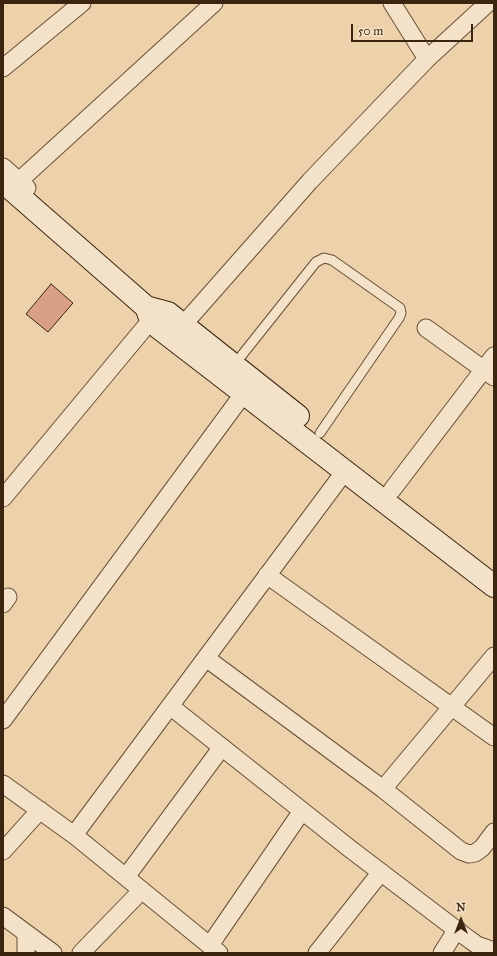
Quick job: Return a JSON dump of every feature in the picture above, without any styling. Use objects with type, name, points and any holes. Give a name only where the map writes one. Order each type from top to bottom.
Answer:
[{"type":"main road","points":[[11,181],[152,312],[159,328],[494,586]]},
{"type":"main road","points":[[152,312],[168,313],[183,324],[392,490],[494,567]]},
{"type":"street","points":[[3,68],[82,3]]},
{"type":"street","points":[[392,3],[427,59]]},
{"type":"street","points":[[183,324],[310,181],[427,59],[488,3]]},
{"type":"street","points":[[3,167],[11,181],[212,4]]},
{"type":"street","points":[[3,498],[152,312]]},
{"type":"street","points":[[426,328],[489,373]]},
{"type":"street","points":[[392,490],[489,373],[494,356]]},
{"type":"street","points":[[3,720],[244,394]]},
{"type":"street","points":[[74,835],[345,471]]},
{"type":"street","points":[[267,575],[452,708],[494,736]]},
{"type":"street","points":[[383,789],[494,656]]},
{"type":"street","points":[[206,658],[383,789],[465,852],[475,853],[482,848],[494,832]]},
{"type":"street","points":[[170,706],[302,811],[477,945],[494,951]]},
{"type":"street","points":[[126,877],[222,747]]},
{"type":"street","points":[[3,784],[74,835],[214,949],[302,811]]},
{"type":"street","points":[[3,851],[40,810]]},
{"type":"street","points":[[317,953],[381,872]]},
{"type":"street","points":[[81,953],[142,890]]},
{"type":"street","points":[[3,916],[54,953]]},
{"type":"street","points":[[442,953],[457,929]]},
{"type":"street","points":[[26,933],[26,953]]},
{"type":"lane","points":[[234,365],[316,262],[324,258],[332,260],[400,308],[399,318],[320,433]]},
{"type":"building","points":[[51,284],[73,303],[48,332],[26,314]]}]
